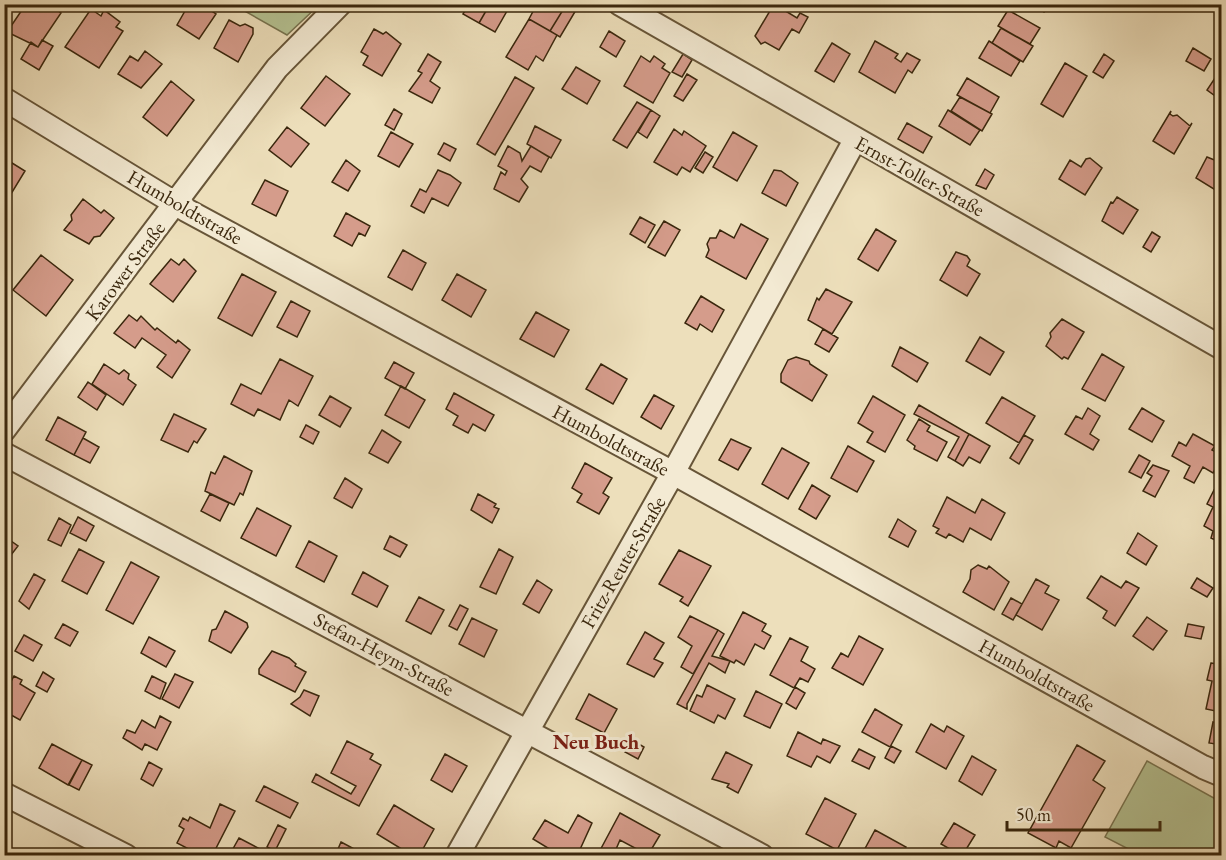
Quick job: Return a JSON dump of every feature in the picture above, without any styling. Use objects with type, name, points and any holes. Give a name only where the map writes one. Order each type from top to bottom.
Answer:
[{"type":"street","name":"Karower Straße","points":[[4,429],[277,68],[340,4]]},
{"type":"street","name":"Ernst-Toller-Straße","points":[[620,4],[1221,348]]},
{"type":"street","name":"Humboldtstraße","points":[[4,99],[176,204],[674,473],[1221,775]]},
{"type":"street","name":"Fritz-Reuter-Straße","points":[[457,855],[674,473],[855,140]]},
{"type":"street","name":"Stefan-Heym-Straße","points":[[4,454],[762,855]]},
{"type":"street","points":[[4,794],[126,855]]},
{"type":"green space","points":[[234,5],[319,5],[287,35]]},
{"type":"green space","points":[[1147,761],[1221,802],[1221,855],[1140,855],[1105,837]]},
{"type":"building","points":[[26,4],[39,4],[45,8],[48,4],[61,13],[38,47],[7,32]]},
{"type":"building","points":[[189,4],[201,4],[216,14],[199,39],[177,25]]},
{"type":"building","points":[[469,4],[490,4],[479,23],[463,14]]},
{"type":"building","points":[[490,4],[511,4],[495,32],[479,23]]},
{"type":"building","points":[[537,4],[566,5],[550,31],[529,19]]},
{"type":"building","points":[[774,4],[797,18],[800,13],[808,17],[799,33],[792,29],[779,50],[765,42],[761,44],[755,36]]},
{"type":"building","points":[[1031,4],[1048,4],[1044,12]]},
{"type":"building","points":[[566,5],[576,10],[560,37],[550,31]]},
{"type":"building","points":[[91,9],[101,16],[104,10],[120,22],[116,27],[123,31],[99,68],[65,47]]},
{"type":"building","points":[[1008,10],[1040,28],[1030,44],[998,26]]},
{"type":"building","points":[[529,19],[557,35],[543,61],[536,56],[528,70],[506,57]]},
{"type":"building","points":[[229,20],[240,26],[245,24],[253,28],[253,34],[238,62],[214,48]]},
{"type":"building","points":[[1001,28],[1033,46],[1023,62],[992,43]]},
{"type":"building","points":[[374,29],[383,34],[386,32],[401,44],[382,76],[363,65],[368,56],[361,52]]},
{"type":"building","points":[[609,31],[625,41],[616,57],[600,47]]},
{"type":"building","points":[[42,40],[53,46],[39,70],[21,59],[31,42],[38,47]]},
{"type":"building","points":[[875,41],[898,54],[895,58],[901,62],[907,53],[920,60],[912,73],[908,70],[895,93],[859,72]]},
{"type":"building","points":[[989,41],[1020,61],[1011,76],[979,58]]},
{"type":"building","points":[[832,43],[850,54],[834,82],[815,71]]},
{"type":"building","points":[[1193,48],[1211,59],[1204,71],[1186,61]]},
{"type":"building","points":[[145,51],[162,64],[141,88],[118,74],[130,56],[138,61]]},
{"type":"building","points":[[428,54],[441,62],[430,81],[440,88],[432,103],[409,91],[422,73],[418,71]]},
{"type":"building","points":[[683,54],[692,60],[682,77],[672,72]]},
{"type":"building","points":[[1104,54],[1114,61],[1103,78],[1093,72]]},
{"type":"building","points":[[641,56],[650,62],[654,56],[665,64],[662,68],[670,73],[653,103],[624,86]]},
{"type":"building","points":[[1065,63],[1087,76],[1063,117],[1041,104]]},
{"type":"building","points":[[576,67],[600,81],[587,104],[562,89]]},
{"type":"building","points":[[687,74],[697,80],[683,101],[674,96]]},
{"type":"building","points":[[1217,75],[1222,78],[1222,93],[1218,98],[1207,90]]},
{"type":"building","points":[[326,76],[350,94],[325,126],[301,108]]},
{"type":"building","points":[[515,77],[534,88],[495,155],[477,144]]},
{"type":"building","points":[[967,78],[999,97],[990,113],[957,95]]},
{"type":"building","points":[[171,81],[194,100],[167,136],[143,117]]},
{"type":"building","points":[[960,97],[992,114],[982,131],[951,111]]},
{"type":"building","points":[[637,102],[651,110],[627,148],[613,140]]},
{"type":"building","points":[[394,109],[402,114],[394,130],[385,125]]},
{"type":"building","points":[[651,110],[660,116],[647,138],[638,132]]},
{"type":"building","points":[[948,110],[980,130],[970,145],[939,126]]},
{"type":"building","points":[[1171,111],[1170,114],[1177,115],[1190,126],[1192,123],[1174,154],[1153,141]]},
{"type":"building","points":[[907,123],[932,137],[923,153],[898,139]]},
{"type":"building","points":[[535,126],[561,140],[551,158],[527,144]]},
{"type":"building","points":[[287,127],[309,144],[291,167],[269,150]]},
{"type":"building","points":[[674,129],[682,135],[684,131],[706,146],[690,172],[682,167],[677,175],[654,162]]},
{"type":"building","points":[[391,132],[413,144],[399,167],[378,156]]},
{"type":"building","points":[[733,132],[757,146],[737,181],[713,167]]},
{"type":"building","points":[[444,143],[456,149],[450,161],[438,154]]},
{"type":"building","points":[[508,146],[520,153],[522,161],[531,146],[549,157],[541,172],[530,166],[521,179],[528,187],[519,202],[494,189],[501,172],[505,175],[507,171],[498,166]]},
{"type":"building","points":[[705,152],[713,157],[703,173],[695,168]]},
{"type":"building","points":[[1207,157],[1222,163],[1222,182],[1217,191],[1196,178]]},
{"type":"building","points":[[4,158],[25,171],[11,194],[4,190]]},
{"type":"building","points":[[1090,158],[1102,168],[1085,195],[1059,179],[1070,160],[1081,167],[1086,159]]},
{"type":"building","points":[[346,160],[360,171],[348,191],[332,182]]},
{"type":"building","points":[[985,169],[994,175],[986,189],[976,185]]},
{"type":"building","points":[[438,170],[461,183],[448,206],[432,198],[424,213],[411,206],[420,189],[426,192]]},
{"type":"building","points":[[774,170],[781,171],[798,183],[786,206],[762,193]]},
{"type":"building","points":[[265,180],[288,191],[276,216],[252,204]]},
{"type":"building","points":[[1117,197],[1138,210],[1123,234],[1102,221],[1111,202],[1113,203]]},
{"type":"building","points":[[83,199],[101,213],[104,210],[114,218],[100,236],[94,237],[89,244],[64,230],[72,220],[71,215]]},
{"type":"building","points":[[346,213],[370,226],[365,236],[359,233],[352,246],[334,236]]},
{"type":"building","points":[[640,217],[655,225],[645,243],[630,234]]},
{"type":"building","points":[[664,221],[680,230],[665,256],[648,247]]},
{"type":"building","points":[[741,224],[768,239],[746,279],[706,257],[710,238],[716,238],[720,230],[734,238]]},
{"type":"building","points":[[876,229],[896,241],[878,271],[858,259]]},
{"type":"building","points":[[1152,232],[1160,237],[1151,252],[1143,247]]},
{"type":"building","points":[[403,250],[426,263],[412,290],[388,277]]},
{"type":"building","points":[[956,252],[967,256],[970,260],[967,266],[980,274],[967,296],[940,280]]},
{"type":"building","points":[[41,255],[73,280],[46,316],[13,290]]},
{"type":"building","points":[[171,259],[179,265],[184,259],[196,271],[173,302],[150,284]]},
{"type":"building","points":[[242,274],[276,292],[252,336],[218,318]]},
{"type":"building","points":[[457,274],[486,290],[471,317],[442,300]]},
{"type":"building","points":[[826,289],[852,302],[832,334],[808,320],[817,298],[819,300]]},
{"type":"building","points":[[701,296],[724,310],[712,332],[700,324],[697,330],[685,323]]},
{"type":"building","points":[[291,301],[310,311],[297,337],[277,327]]},
{"type":"building","points":[[536,312],[569,330],[554,357],[520,339]]},
{"type":"building","points":[[129,315],[137,321],[141,316],[155,330],[157,328],[176,343],[178,340],[190,350],[172,378],[157,367],[166,355],[142,338],[135,348],[114,333]]},
{"type":"building","points":[[1062,319],[1084,332],[1068,359],[1064,357],[1062,359],[1046,346],[1051,337],[1050,333]]},
{"type":"building","points":[[823,329],[838,338],[829,352],[815,344]]},
{"type":"building","points":[[980,337],[1004,352],[990,375],[966,361]]},
{"type":"building","points":[[900,347],[928,363],[917,382],[892,366]]},
{"type":"building","points":[[1102,354],[1124,367],[1105,401],[1082,389]]},
{"type":"building","points":[[796,357],[809,361],[827,375],[812,401],[781,382],[781,374],[788,360]]},
{"type":"building","points":[[280,359],[313,376],[298,406],[289,400],[280,420],[258,409],[254,416],[231,404],[241,384],[261,394]]},
{"type":"building","points":[[394,362],[414,373],[405,389],[385,378]]},
{"type":"building","points":[[104,364],[119,374],[124,370],[129,374],[128,379],[136,385],[123,405],[92,384]]},
{"type":"building","points":[[601,364],[627,379],[613,404],[586,389]]},
{"type":"building","points":[[88,382],[106,395],[97,410],[78,397]]},
{"type":"building","points":[[401,386],[425,400],[409,428],[385,415]]},
{"type":"building","points":[[454,393],[494,415],[485,431],[473,424],[468,433],[453,425],[458,416],[446,409]]},
{"type":"building","points":[[654,395],[674,406],[661,429],[641,417]]},
{"type":"building","points":[[330,396],[351,408],[340,427],[319,415]]},
{"type":"building","points":[[873,396],[905,415],[885,452],[867,442],[873,432],[858,423]]},
{"type":"building","points":[[1002,397],[1035,416],[1019,443],[986,423]]},
{"type":"building","points":[[919,405],[969,434],[955,461],[948,457],[959,437],[914,414]]},
{"type":"building","points":[[1088,408],[1100,416],[1090,434],[1099,440],[1093,450],[1065,434],[1076,416],[1082,419]]},
{"type":"building","points":[[1142,408],[1164,421],[1152,442],[1129,429]]},
{"type":"building","points":[[174,414],[206,429],[197,443],[194,441],[188,452],[161,440]]},
{"type":"building","points":[[58,417],[86,432],[74,455],[46,440]]},
{"type":"building","points":[[919,419],[930,426],[927,431],[947,442],[937,461],[914,449],[915,446],[907,440]]},
{"type":"building","points":[[306,425],[319,432],[313,444],[300,437]]},
{"type":"building","points":[[382,430],[401,442],[388,463],[369,453]]},
{"type":"building","points":[[969,434],[990,446],[980,463],[969,457],[963,466],[955,461]]},
{"type":"building","points":[[1193,434],[1215,446],[1212,450],[1222,455],[1213,473],[1203,467],[1194,483],[1184,478],[1190,466],[1172,456],[1179,442],[1186,446]]},
{"type":"building","points":[[1024,435],[1033,440],[1019,464],[1010,458]]},
{"type":"building","points":[[83,438],[99,447],[90,463],[74,455]]},
{"type":"building","points":[[731,439],[751,448],[738,470],[719,460]]},
{"type":"building","points":[[848,446],[874,461],[857,492],[831,478]]},
{"type":"building","points":[[782,448],[809,463],[788,499],[762,484]]},
{"type":"building","points":[[1139,455],[1150,461],[1141,478],[1129,472]]},
{"type":"building","points":[[224,456],[252,471],[243,495],[240,493],[234,505],[205,491],[211,472],[215,474]]},
{"type":"building","points":[[585,463],[612,478],[603,493],[609,497],[599,514],[577,502],[582,494],[572,488]]},
{"type":"building","points":[[1153,465],[1169,471],[1155,497],[1143,491],[1152,476],[1147,473]]},
{"type":"building","points":[[345,478],[362,489],[352,508],[334,498]]},
{"type":"building","points":[[812,485],[830,496],[816,519],[799,509]]},
{"type":"building","points":[[1214,490],[1222,494],[1222,543],[1211,538],[1213,531],[1204,526],[1213,507],[1207,504]]},
{"type":"building","points":[[210,494],[229,503],[220,521],[201,511]]},
{"type":"building","points":[[478,494],[496,504],[494,507],[499,509],[492,523],[471,510]]},
{"type":"building","points":[[947,497],[975,513],[982,499],[1005,513],[991,540],[970,528],[963,542],[949,534],[946,538],[936,533],[939,529],[933,526]]},
{"type":"building","points":[[257,508],[291,526],[276,556],[241,538]]},
{"type":"building","points":[[78,517],[94,526],[86,541],[70,533]]},
{"type":"building","points":[[59,518],[71,525],[61,546],[48,540]]},
{"type":"building","points":[[898,519],[916,531],[908,547],[889,537]]},
{"type":"building","points":[[1138,533],[1157,546],[1146,565],[1127,553]]},
{"type":"building","points":[[4,536],[18,546],[4,564]]},
{"type":"building","points":[[390,536],[407,545],[400,557],[384,549]]},
{"type":"building","points":[[309,541],[337,556],[324,582],[296,567]]},
{"type":"building","points":[[79,549],[104,562],[87,594],[62,581]]},
{"type":"building","points":[[499,549],[513,557],[496,594],[480,587]]},
{"type":"building","points":[[679,550],[711,566],[688,606],[680,601],[683,597],[659,584]]},
{"type":"building","points":[[131,562],[159,577],[133,624],[106,610]]},
{"type":"building","points":[[978,565],[987,569],[989,566],[1009,582],[994,610],[963,592],[970,579],[971,570]]},
{"type":"building","points":[[363,572],[388,586],[377,607],[352,594]]},
{"type":"building","points":[[34,574],[45,580],[29,609],[19,601]]},
{"type":"building","points":[[1101,576],[1121,588],[1126,581],[1139,588],[1115,626],[1103,618],[1107,611],[1087,598]]},
{"type":"building","points":[[1197,578],[1213,588],[1207,597],[1191,588]]},
{"type":"building","points":[[1036,579],[1049,586],[1045,593],[1059,600],[1042,630],[1016,615]]},
{"type":"building","points":[[537,580],[552,590],[539,613],[523,604]]},
{"type":"building","points":[[419,597],[444,610],[431,634],[406,621]]},
{"type":"building","points":[[1011,598],[1022,604],[1013,620],[1002,614]]},
{"type":"building","points":[[460,605],[468,609],[457,630],[449,626]]},
{"type":"building","points":[[225,611],[247,623],[248,627],[231,653],[209,641],[212,630],[216,629]]},
{"type":"building","points":[[743,612],[766,624],[762,631],[771,636],[764,649],[755,644],[744,665],[736,660],[734,663],[720,656]]},
{"type":"building","points":[[690,616],[718,630],[693,674],[681,667],[692,646],[678,637]]},
{"type":"building","points":[[1147,617],[1167,631],[1153,650],[1133,636]]},
{"type":"building","points":[[472,618],[497,630],[484,657],[459,644]]},
{"type":"building","points":[[63,624],[78,632],[70,646],[55,638]]},
{"type":"building","points":[[1188,624],[1204,627],[1201,639],[1185,636]]},
{"type":"building","points":[[718,630],[724,634],[712,656],[730,661],[725,673],[709,663],[687,704],[687,709],[677,704]]},
{"type":"building","points":[[645,632],[664,643],[654,659],[663,663],[654,677],[627,664]]},
{"type":"building","points":[[24,635],[42,645],[33,661],[15,651]]},
{"type":"building","points":[[859,636],[883,649],[863,685],[832,668],[841,653],[848,657]]},
{"type":"building","points":[[149,637],[175,651],[166,667],[141,653]]},
{"type":"building","points":[[790,638],[808,647],[801,661],[815,669],[808,682],[800,678],[794,688],[770,675]]},
{"type":"building","points":[[272,651],[289,658],[296,664],[295,666],[306,672],[295,692],[259,674],[259,669]]},
{"type":"building","points":[[1211,663],[1222,665],[1222,718],[1215,716],[1216,711],[1206,709],[1212,681],[1207,680]]},
{"type":"building","points":[[43,672],[54,679],[47,692],[36,686]]},
{"type":"building","points":[[175,674],[193,682],[179,708],[162,699]]},
{"type":"building","points":[[14,676],[22,680],[20,684],[35,693],[20,720],[4,711],[4,685],[8,687]]},
{"type":"building","points":[[152,676],[166,683],[160,699],[145,691]]},
{"type":"building","points":[[707,685],[735,699],[725,719],[718,715],[714,723],[690,711],[697,695],[702,697]]},
{"type":"building","points":[[795,687],[805,693],[796,709],[786,703]]},
{"type":"building","points":[[304,690],[319,696],[310,716],[291,704],[300,697]]},
{"type":"building","points":[[756,691],[782,704],[770,728],[744,716]]},
{"type":"building","points":[[589,694],[617,709],[604,733],[576,719]]},
{"type":"building","points":[[875,709],[902,725],[890,747],[862,732]]},
{"type":"building","points":[[160,716],[171,722],[157,750],[145,744],[142,750],[123,738],[127,730],[135,733],[142,720],[155,728]]},
{"type":"building","points":[[1213,722],[1222,724],[1222,745],[1209,743]]},
{"type":"building","points":[[931,724],[944,732],[947,726],[964,736],[946,769],[916,752]]},
{"type":"building","points":[[798,732],[821,744],[823,739],[840,746],[830,763],[817,756],[811,767],[787,756]]},
{"type":"building","points":[[632,740],[644,747],[638,759],[625,752]]},
{"type":"building","points":[[347,741],[373,754],[370,759],[381,765],[359,806],[312,782],[316,774],[351,794],[356,786],[331,773]]},
{"type":"building","points":[[52,744],[82,760],[68,785],[39,768]]},
{"type":"building","points":[[1077,745],[1105,761],[1093,780],[1105,788],[1071,848],[1059,841],[1056,848],[1028,833]]},
{"type":"building","points":[[891,746],[901,751],[894,763],[885,758]]},
{"type":"building","points":[[859,749],[875,757],[869,769],[852,761]]},
{"type":"building","points":[[726,752],[752,765],[738,793],[727,787],[729,784],[712,779]]},
{"type":"building","points":[[445,754],[467,766],[452,792],[431,780]]},
{"type":"building","points":[[972,756],[996,770],[982,795],[959,781]]},
{"type":"building","points":[[82,760],[92,765],[79,790],[69,785]]},
{"type":"building","points":[[149,762],[162,769],[153,786],[141,779]]},
{"type":"building","points":[[264,786],[298,803],[290,818],[256,801]]},
{"type":"building","points":[[825,798],[856,814],[837,850],[806,834]]},
{"type":"building","points":[[220,804],[235,811],[212,856],[202,856],[177,843],[184,829],[179,826],[183,818],[188,821],[190,817],[210,828]]},
{"type":"building","points":[[394,805],[434,829],[419,856],[413,856],[377,834]]},
{"type":"building","points":[[620,813],[660,835],[648,855],[620,840],[613,856],[597,856]]},
{"type":"building","points":[[578,815],[592,823],[577,856],[561,856],[533,839],[545,820],[568,833]]},
{"type":"building","points":[[954,823],[975,835],[962,856],[941,844]]},
{"type":"building","points":[[278,825],[286,829],[275,851],[267,847]]},
{"type":"building","points":[[875,830],[906,847],[901,856],[861,856]]},
{"type":"building","points":[[239,838],[260,849],[257,856],[229,856]]},
{"type":"building","points":[[341,842],[360,852],[358,856],[335,856]]},
{"type":"district","name":"Neu Buch","points":[[596,741]]}]
